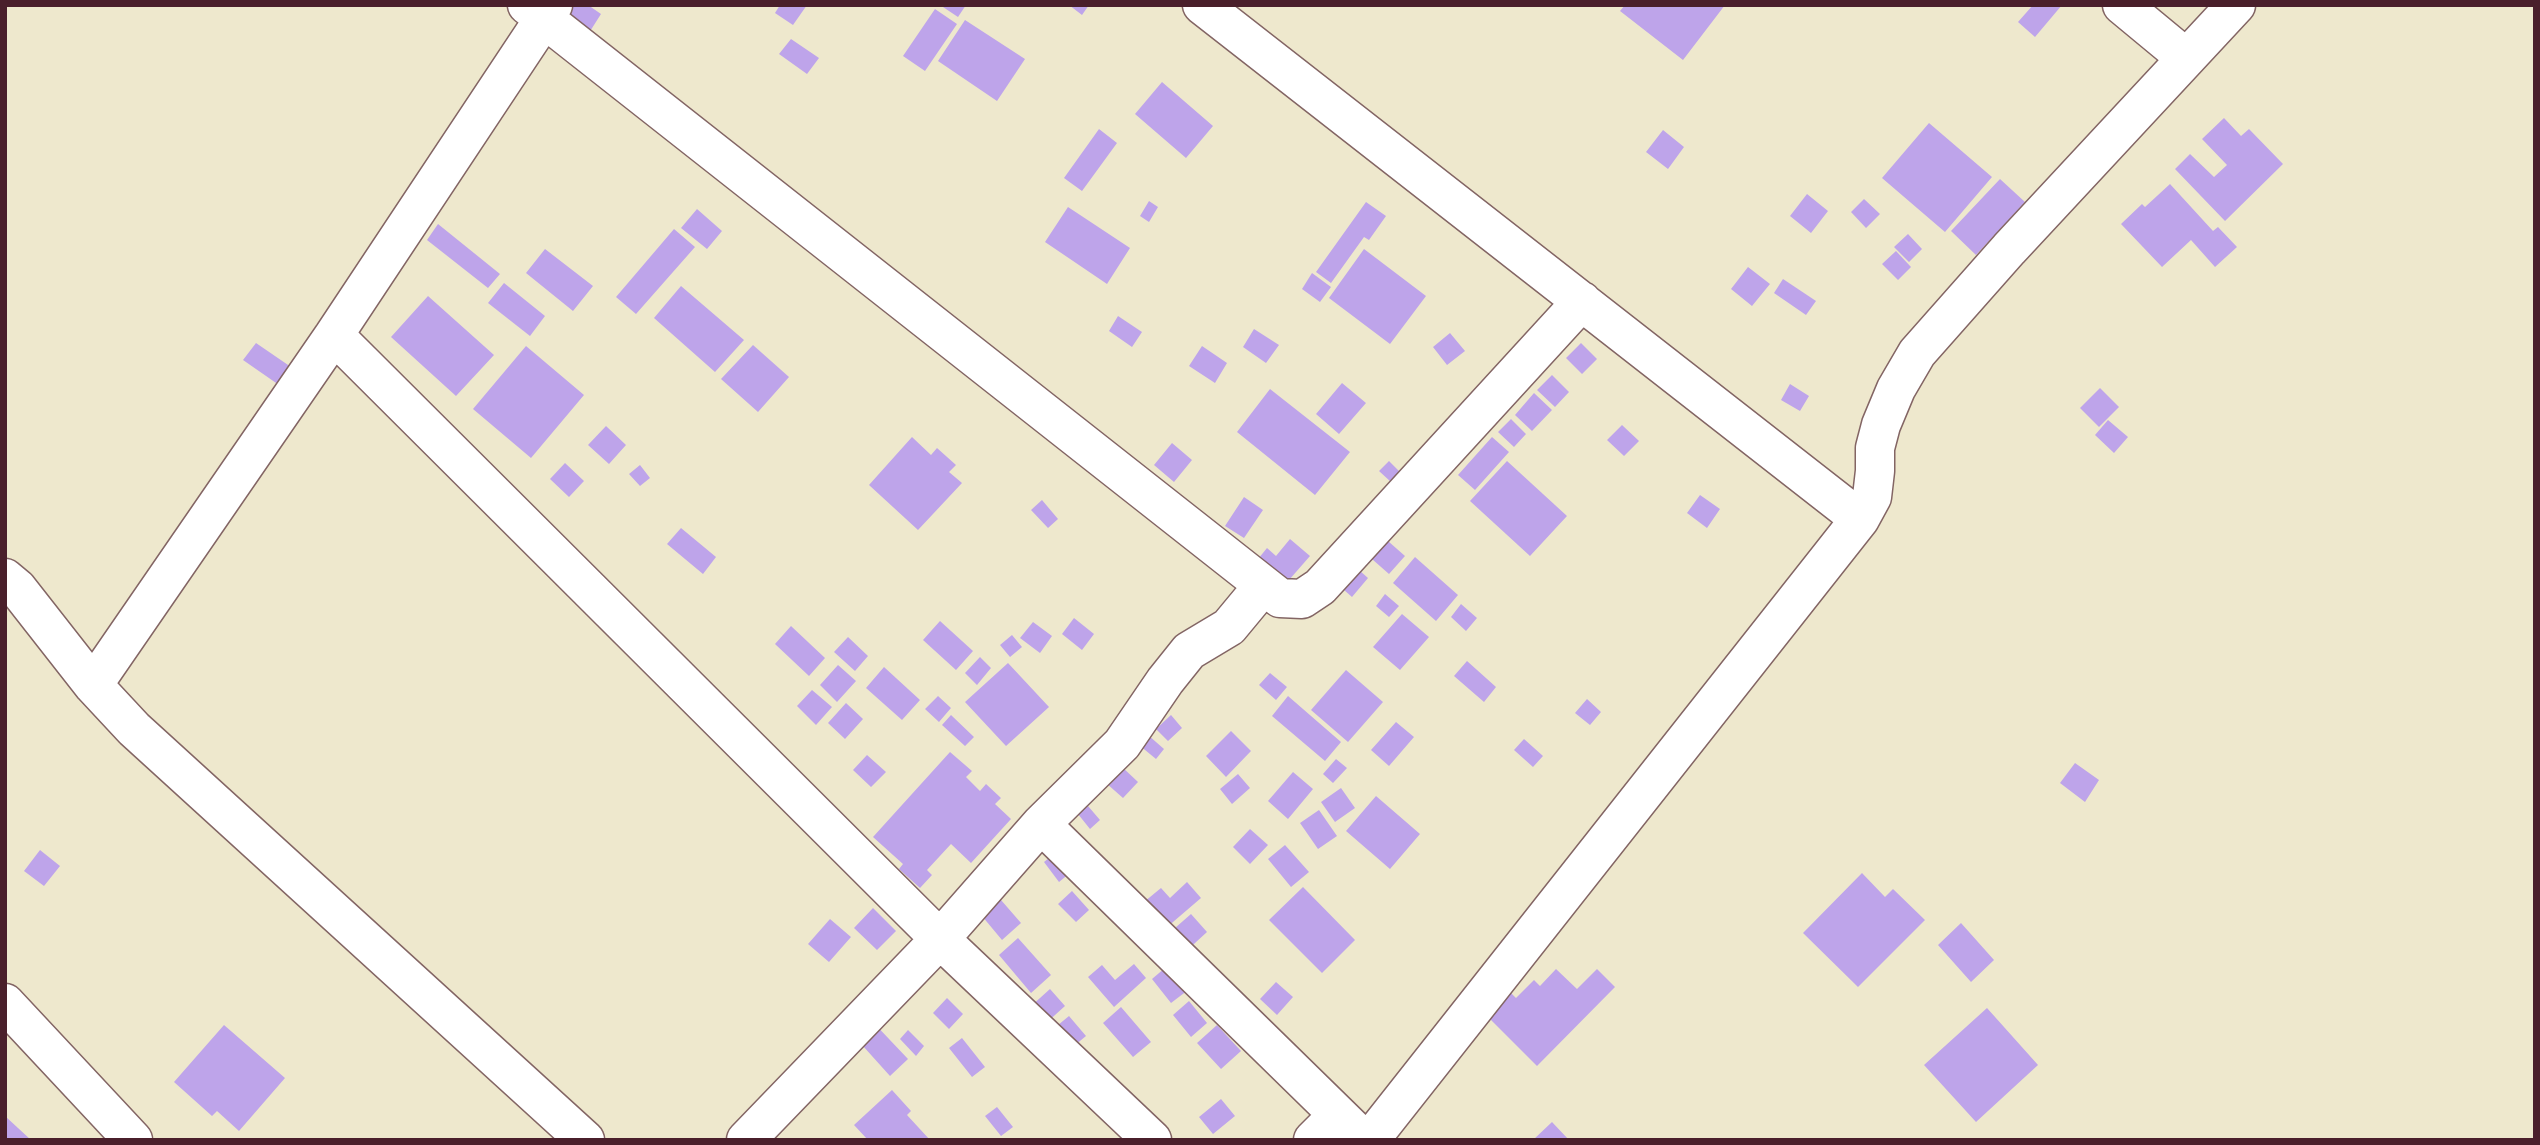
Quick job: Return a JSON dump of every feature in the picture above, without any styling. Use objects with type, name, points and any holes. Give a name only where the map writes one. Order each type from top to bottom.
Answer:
[{"type":"street","points":[[2122,5],[2186,58]]},
{"type":"street","points":[[1370,1140],[1860,519],[1872,497],[1875,448],[1881,425],[1896,389],[1917,354],[2009,249],[2236,5]]},
{"type":"street","points":[[1210,8],[1860,519]]},
{"type":"street","points":[[93,685],[334,335],[541,10],[1280,598],[1302,599],[1320,587],[1583,301]]},
{"type":"street","points":[[334,335],[940,940],[1152,1140]]},
{"type":"street","points":[[5,578],[24,596],[93,685],[134,729],[585,1140]]},
{"type":"street","points":[[746,1140],[940,940],[1041,824],[1122,744],[1165,681],[1189,652],[1229,627],[1263,586]]},
{"type":"street","points":[[1041,824],[1338,1131]]},
{"type":"street","points":[[5,1003],[133,1140]]},
{"type":"building","points":[[574,5],[588,5],[601,14],[587,36],[564,21]]},
{"type":"building","points":[[780,5],[807,5],[793,25],[775,13]]},
{"type":"building","points":[[940,5],[966,5],[958,17]]},
{"type":"building","points":[[1069,5],[1089,5],[1082,15]]},
{"type":"building","points":[[1625,5],[1725,5],[1683,60],[1620,11]]},
{"type":"building","points":[[2033,5],[2062,5],[2035,37],[2018,22]]},
{"type":"building","points":[[935,9],[957,24],[925,71],[903,56]]},
{"type":"building","points":[[965,20],[1025,59],[997,101],[938,61]]},
{"type":"building","points":[[791,39],[819,58],[807,74],[779,54]]},
{"type":"building","points":[[1162,82],[1213,126],[1186,158],[1135,114]]},
{"type":"building","points":[[2224,118],[2241,136],[2249,129],[2283,164],[2225,221],[2175,169],[2190,154],[2214,177],[2227,165],[2202,139]]},
{"type":"building","points":[[1929,123],[1992,177],[1945,232],[1882,178]]},
{"type":"building","points":[[1099,129],[1117,143],[1082,191],[1064,178]]},
{"type":"building","points":[[1663,130],[1684,147],[1668,169],[1646,152]]},
{"type":"building","points":[[2000,179],[2025,202],[1976,255],[1951,231]]},
{"type":"building","points":[[2170,184],[2213,231],[2218,227],[2237,247],[2215,267],[2191,240],[2162,267],[2121,224],[2142,204],[2145,207]]},
{"type":"building","points":[[1807,194],[1828,211],[1811,233],[1790,216]]},
{"type":"building","points":[[1864,199],[1880,214],[1866,228],[1851,212]]},
{"type":"building","points":[[1149,201],[1158,207],[1149,222],[1140,216]]},
{"type":"building","points":[[1366,202],[1386,216],[1369,240],[1364,237],[1331,283],[1316,272]]},
{"type":"building","points":[[1068,207],[1130,248],[1107,284],[1045,242]]},
{"type":"building","points":[[697,209],[722,231],[707,249],[681,228]]},
{"type":"building","points":[[438,224],[500,274],[488,288],[427,240]]},
{"type":"building","points":[[674,229],[695,247],[636,314],[616,297]]},
{"type":"building","points":[[1908,234],[1922,249],[1909,262],[1894,247]]},
{"type":"building","points":[[545,249],[593,286],[573,311],[526,273]]},
{"type":"building","points":[[1364,249],[1426,296],[1390,344],[1329,298]]},
{"type":"building","points":[[1896,251],[1911,267],[1898,280],[1882,264]]},
{"type":"building","points":[[1748,267],[1770,284],[1752,306],[1731,289]]},
{"type":"building","points":[[1312,273],[1331,287],[1320,302],[1302,289]]},
{"type":"building","points":[[1783,279],[1816,301],[1806,315],[1774,293]]},
{"type":"building","points":[[504,283],[545,316],[530,336],[488,303]]},
{"type":"building","points":[[681,286],[744,340],[715,372],[654,318]]},
{"type":"building","points":[[428,296],[494,355],[456,396],[391,337]]},
{"type":"building","points":[[1118,316],[1142,332],[1132,347],[1109,331]]},
{"type":"building","points":[[1254,329],[1279,345],[1266,363],[1243,347]]},
{"type":"building","points":[[1450,333],[1465,351],[1447,365],[1433,347]]},
{"type":"building","points":[[256,343],[291,367],[279,385],[243,360]]},
{"type":"building","points":[[1581,343],[1597,359],[1582,374],[1566,358]]},
{"type":"building","points":[[753,345],[789,377],[758,412],[721,379]]},
{"type":"building","points":[[526,346],[584,395],[531,458],[473,409]]},
{"type":"building","points":[[1202,346],[1227,363],[1215,383],[1189,366]]},
{"type":"building","points":[[1552,375],[1569,392],[1555,407],[1537,390]]},
{"type":"building","points":[[1342,383],[1366,403],[1339,434],[1316,414]]},
{"type":"building","points":[[1790,384],[1809,396],[1800,411],[1781,400]]},
{"type":"building","points":[[2100,388],[2119,407],[2099,427],[2080,408]]},
{"type":"building","points":[[1270,389],[1350,452],[1315,495],[1237,432]]},
{"type":"building","points":[[1534,393],[1552,410],[1532,431],[1515,415]]},
{"type":"building","points":[[1511,419],[1526,434],[1514,447],[1498,432]]},
{"type":"building","points":[[2108,420],[2128,437],[2114,453],[2095,435]]},
{"type":"building","points":[[1622,425],[1639,441],[1624,456],[1607,440]]},
{"type":"building","points":[[606,426],[626,445],[609,464],[588,445]]},
{"type":"building","points":[[912,437],[931,455],[937,448],[956,465],[949,472],[962,483],[918,530],[869,485]]},
{"type":"building","points":[[1492,437],[1509,452],[1475,490],[1458,475]]},
{"type":"building","points":[[1172,443],[1192,460],[1174,482],[1154,465]]},
{"type":"building","points":[[1389,461],[1400,472],[1391,482],[1379,471]]},
{"type":"building","points":[[1507,461],[1567,516],[1530,556],[1470,501]]},
{"type":"building","points":[[565,463],[584,481],[569,497],[550,479]]},
{"type":"building","points":[[640,465],[650,478],[640,486],[629,474]]},
{"type":"building","points":[[1700,495],[1720,509],[1707,528],[1687,513]]},
{"type":"building","points":[[1244,497],[1263,510],[1244,538],[1225,526]]},
{"type":"building","points":[[1042,500],[1058,519],[1048,528],[1031,510]]},
{"type":"building","points":[[681,528],[716,557],[703,574],[667,544]]},
{"type":"building","points":[[1380,534],[1405,556],[1389,574],[1364,552]]},
{"type":"building","points":[[1290,539],[1310,556],[1282,588],[1254,564],[1267,548],[1276,556]]},
{"type":"building","points":[[1415,557],[1458,595],[1436,621],[1393,583]]},
{"type":"building","points":[[1351,563],[1368,578],[1352,597],[1335,582]]},
{"type":"building","points":[[1385,594],[1399,606],[1389,617],[1376,606]]},
{"type":"building","points":[[1461,604],[1477,618],[1466,631],[1451,617]]},
{"type":"building","points":[[1402,614],[1429,637],[1400,670],[1373,647]]},
{"type":"building","points":[[1074,618],[1094,634],[1082,650],[1062,634]]},
{"type":"building","points":[[940,621],[973,651],[956,670],[923,640]]},
{"type":"building","points":[[1033,622],[1052,636],[1040,653],[1020,638]]},
{"type":"building","points":[[791,626],[825,658],[809,676],[775,644]]},
{"type":"building","points":[[1012,635],[1022,647],[1010,657],[1000,645]]},
{"type":"building","points":[[848,637],[868,656],[855,671],[834,652]]},
{"type":"building","points":[[980,657],[991,668],[977,685],[965,673]]},
{"type":"building","points":[[1467,661],[1496,687],[1484,702],[1454,676]]},
{"type":"building","points":[[1008,663],[1049,707],[1006,746],[965,702]]},
{"type":"building","points":[[838,665],[856,681],[837,702],[820,685]]},
{"type":"building","points":[[884,667],[920,700],[902,720],[866,688]]},
{"type":"building","points":[[1346,670],[1383,702],[1348,742],[1311,710]]},
{"type":"building","points":[[1270,673],[1287,687],[1276,700],[1259,685]]},
{"type":"building","points":[[812,690],[832,707],[816,725],[797,706]]},
{"type":"building","points":[[938,696],[951,708],[939,722],[925,709]]},
{"type":"building","points":[[1288,696],[1341,742],[1325,761],[1272,716]]},
{"type":"building","points":[[1587,699],[1601,712],[1590,725],[1575,713]]},
{"type":"building","points":[[846,703],[863,719],[845,739],[828,723]]},
{"type":"building","points":[[951,715],[974,737],[965,746],[942,725]]},
{"type":"building","points":[[1171,715],[1182,728],[1168,741],[1156,729]]},
{"type":"building","points":[[1396,722],[1414,737],[1389,766],[1371,750]]},
{"type":"building","points":[[1231,731],[1251,751],[1226,777],[1206,756]]},
{"type":"building","points":[[1148,735],[1164,749],[1156,759],[1139,745]]},
{"type":"building","points":[[1524,739],[1543,756],[1533,767],[1514,750]]},
{"type":"building","points":[[950,752],[972,771],[966,777],[980,791],[986,784],[1001,798],[995,804],[1011,819],[971,863],[951,844],[927,870],[932,875],[920,888],[899,869],[903,864],[873,837]]},
{"type":"building","points":[[867,755],[886,772],[871,787],[853,770]]},
{"type":"building","points":[[1336,759],[1347,768],[1333,783],[1323,774]]},
{"type":"building","points":[[2075,763],[2099,780],[2085,802],[2060,783]]},
{"type":"building","points":[[1121,766],[1138,782],[1123,798],[1106,783]]},
{"type":"building","points":[[1293,772],[1313,789],[1288,819],[1268,801]]},
{"type":"building","points":[[1238,774],[1250,788],[1232,804],[1220,789]]},
{"type":"building","points":[[1341,788],[1355,808],[1335,822],[1321,802]]},
{"type":"building","points":[[1376,796],[1420,834],[1390,869],[1346,831]]},
{"type":"building","points":[[1088,806],[1100,820],[1090,829],[1078,814]]},
{"type":"building","points":[[1319,810],[1337,836],[1318,849],[1300,823]]},
{"type":"building","points":[[1250,829],[1268,845],[1250,864],[1233,847]]},
{"type":"building","points":[[1285,845],[1309,872],[1291,887],[1268,859]]},
{"type":"building","points":[[1060,849],[1076,868],[1059,882],[1044,862]]},
{"type":"building","points":[[40,850],[60,866],[44,886],[24,871]]},
{"type":"building","points":[[1862,873],[1885,897],[1893,889],[1925,920],[1858,987],[1803,933]]},
{"type":"building","points":[[1187,882],[1201,898],[1166,928],[1144,902],[1161,888],[1170,898]]},
{"type":"building","points":[[1303,887],[1355,940],[1322,973],[1269,920]]},
{"type":"building","points":[[1072,891],[1089,910],[1076,922],[1058,904]]},
{"type":"building","points":[[1001,900],[1021,923],[1002,940],[982,916]]},
{"type":"building","points":[[873,908],[896,931],[877,950],[854,928]]},
{"type":"building","points":[[1191,914],[1207,932],[1183,954],[1167,935]]},
{"type":"building","points":[[830,919],[851,937],[829,962],[808,944]]},
{"type":"building","points":[[1961,923],[1994,960],[1971,982],[1938,945]]},
{"type":"building","points":[[1018,938],[1051,975],[1031,993],[999,955]]},
{"type":"building","points":[[1172,962],[1192,987],[1171,1003],[1152,979]]},
{"type":"building","points":[[1134,964],[1146,978],[1114,1007],[1088,977],[1102,965],[1115,980]]},
{"type":"building","points":[[1556,969],[1577,989],[1597,969],[1615,987],[1537,1066],[1487,1016],[1510,992],[1516,998],[1534,980],[1540,986]]},
{"type":"building","points":[[1276,982],[1293,997],[1277,1015],[1260,999]]},
{"type":"building","points":[[1050,989],[1065,1006],[1045,1024],[1030,1007]]},
{"type":"building","points":[[947,998],[963,1014],[949,1029],[933,1013]]},
{"type":"building","points":[[1189,1001],[1207,1023],[1191,1037],[1173,1015]]},
{"type":"building","points":[[1121,1007],[1151,1042],[1133,1057],[1103,1023]]},
{"type":"building","points":[[1987,1008],[2038,1065],[1976,1122],[1924,1065]]},
{"type":"building","points":[[1069,1016],[1086,1036],[1069,1050],[1052,1030]]},
{"type":"building","points":[[871,1020],[908,1059],[890,1076],[854,1036]]},
{"type":"building","points":[[224,1025],[285,1078],[239,1131],[217,1111],[212,1116],[174,1082]]},
{"type":"building","points":[[1217,1025],[1241,1051],[1221,1069],[1197,1043]]},
{"type":"building","points":[[908,1030],[924,1046],[916,1056],[900,1039]]},
{"type":"building","points":[[962,1038],[985,1067],[972,1077],[949,1048]]},
{"type":"building","points":[[892,1090],[911,1111],[907,1115],[930,1140],[868,1140],[854,1125]]},
{"type":"building","points":[[1221,1099],[1235,1116],[1213,1134],[1199,1117]]},
{"type":"building","points":[[997,1107],[1013,1127],[1001,1136],[985,1116]]},
{"type":"building","points":[[5,1116],[31,1140],[5,1140]]},
{"type":"building","points":[[1552,1122],[1569,1140],[1533,1140]]}]
